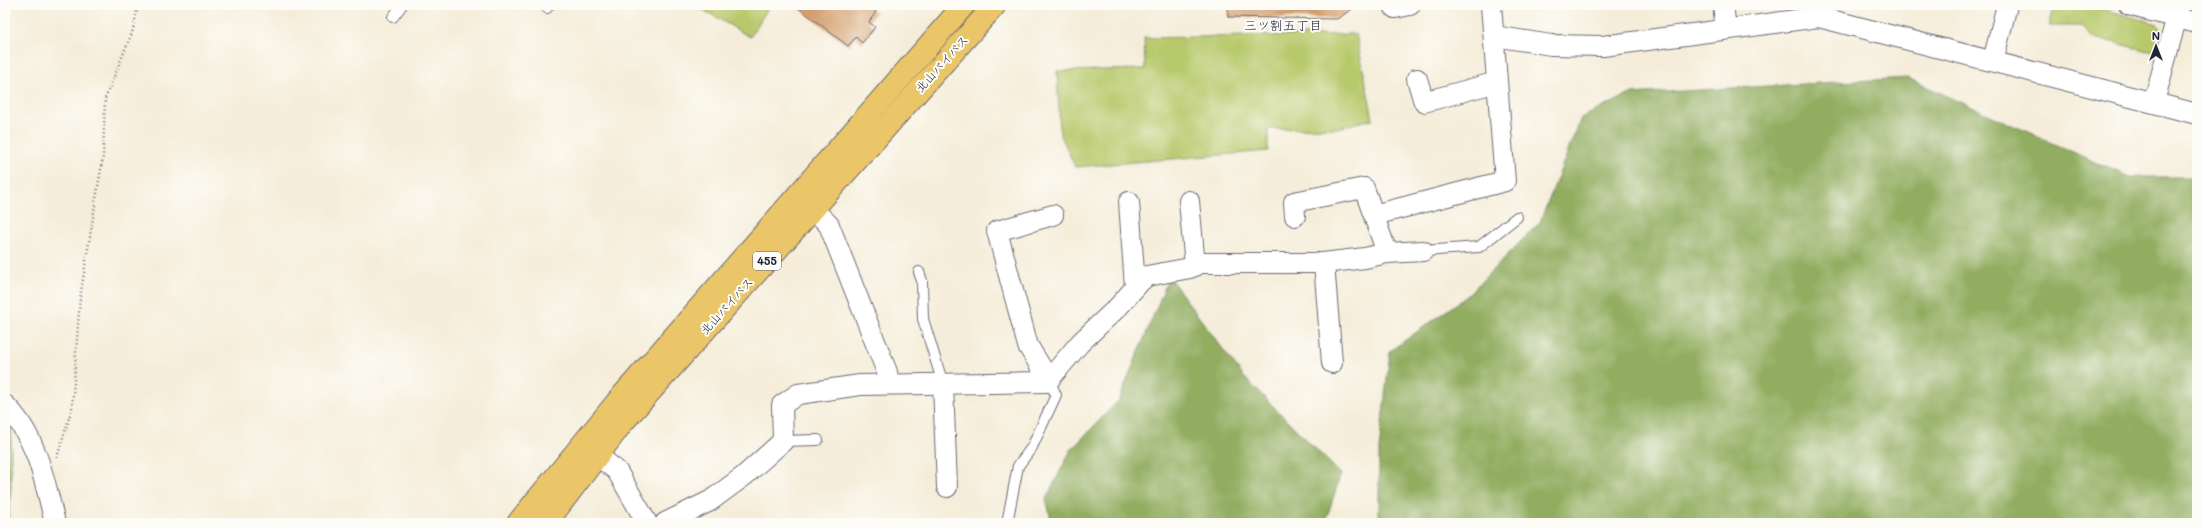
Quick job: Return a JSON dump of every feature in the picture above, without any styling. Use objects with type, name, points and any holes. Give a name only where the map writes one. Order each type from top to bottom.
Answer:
[{"type":"highway","name":"北山バイパス","points":[[518,523],[622,396],[964,5]]},
{"type":"highway","name":"北山バイパス","points":[[546,523],[623,422],[995,5]]},
{"type":"street","points":[[1374,215],[1505,181],[1492,5]]},
{"type":"street","points":[[1724,5],[1726,29]]},
{"type":"street","points":[[1993,60],[2007,5]]},
{"type":"street","points":[[2129,5],[2179,11],[2197,23]]},
{"type":"street","points":[[1494,36],[1551,45],[1603,46],[1726,29],[1816,11],[2197,114]]},
{"type":"street","points":[[2154,102],[2179,11]]},
{"type":"street","points":[[1416,79],[1424,102],[1497,82]]},
{"type":"street","points":[[1295,216],[1294,202],[1364,188],[1387,252]]},
{"type":"street","points":[[1189,201],[1195,266]]},
{"type":"street","points":[[1129,202],[1135,287]]},
{"type":"street","points":[[813,209],[829,225],[887,372],[889,383]]},
{"type":"street","points":[[1049,380],[1028,346],[997,231],[1053,215]]},
{"type":"street","points":[[665,523],[710,501],[750,472],[783,441],[782,405],[798,394],[842,386],[889,383],[944,384],[1047,382],[1080,343],[1103,319],[1119,306],[1135,287],[1147,276],[1195,266],[1201,263],[1324,263],[1365,258],[1387,252],[1424,251]]},
{"type":"street","points":[[1324,263],[1332,363]]},
{"type":"street","points":[[944,384],[947,487]]},
{"type":"street","points":[[5,405],[23,428],[40,464],[55,523]]},
{"type":"street","points":[[597,455],[617,471],[647,523]]},
{"type":"lane","points":[[393,17],[402,5]]},
{"type":"lane","points":[[1424,251],[1479,246],[1517,217]]},
{"type":"lane","points":[[919,272],[922,280],[923,319],[944,384]]},
{"type":"lane","points":[[1008,523],[1018,466],[1032,447],[1056,395],[1049,380]]},
{"type":"lane","points":[[783,441],[818,440]]},
{"type":"path","points":[[56,464],[72,408],[80,298],[103,156],[105,99],[133,30],[138,5]]},
{"type":"green space","points":[[695,5],[770,5],[750,37]]},
{"type":"green space","points":[[2055,5],[2088,5],[2158,24],[2163,32],[2157,53],[2092,37],[2081,26],[2049,26]]},
{"type":"green space","points":[[1356,34],[1373,119],[1337,128],[1268,129],[1268,151],[1075,167],[1060,133],[1057,71],[1145,69],[1144,38]]},
{"type":"green space","points":[[1907,78],[2129,177],[2197,177],[2197,523],[1379,523],[1379,450],[1390,351],[1467,296],[1540,222],[1581,118],[1630,94]]},
{"type":"green space","points":[[1169,277],[1243,376],[1341,474],[1325,523],[1052,523],[1046,499],[1071,450],[1119,400]]},
{"type":"green space","points":[[11,426],[11,488],[8,523],[5,523],[5,434]]},
{"type":"building","points":[[795,5],[867,5],[876,12],[869,22],[875,27],[862,43],[856,37],[848,46]]},
{"type":"building","points":[[1228,5],[1358,5],[1337,19],[1228,17]]},
{"type":"district","name":"三ツ割五丁目","points":[[1283,25]]}]
